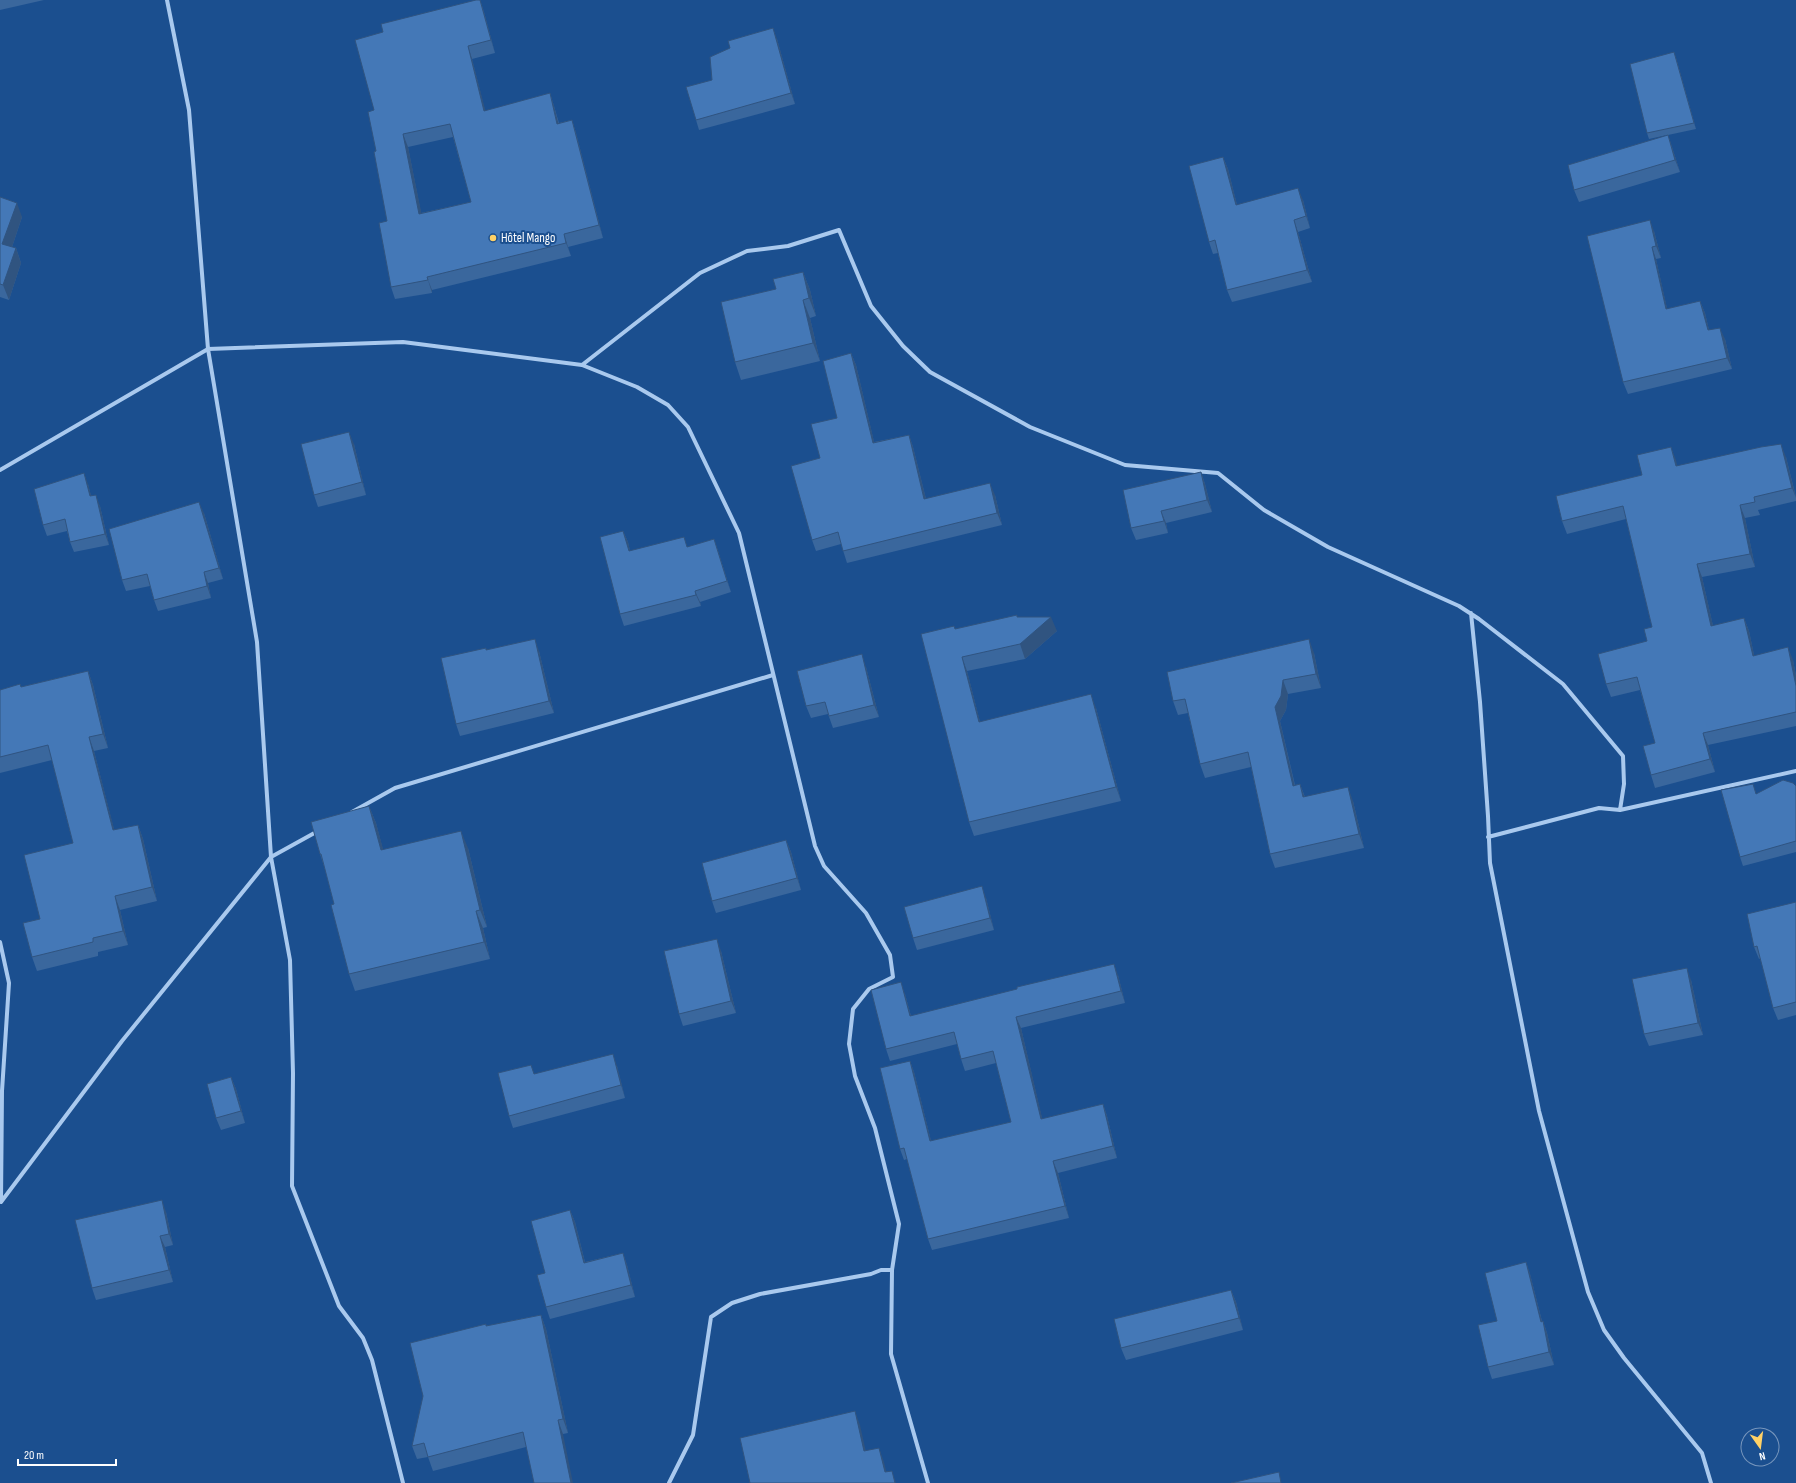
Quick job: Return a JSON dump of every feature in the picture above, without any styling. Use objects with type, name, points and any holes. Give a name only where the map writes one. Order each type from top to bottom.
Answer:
[{"type":"street","points":[[167,0],[189,110],[208,349],[257,642],[272,857],[290,960],[293,1073],[292,1186],[339,1306],[363,1338],[372,1360],[403,1483]]},
{"type":"street","points":[[582,365],[700,273],[747,251],[788,246],[839,230],[871,306],[903,346],[930,372],[1030,427],[1125,465],[1218,473],[1264,510],[1328,547],[1453,603],[1471,613],[1563,684],[1624,756],[1624,784],[1620,810]]},
{"type":"street","points":[[0,470],[208,349],[403,342],[582,365],[637,387],[668,405],[688,426],[739,533],[815,846],[824,866],[866,913],[890,954],[893,977],[869,989],[854,1009],[849,1044],[855,1076],[875,1128],[899,1224],[892,1270],[891,1354],[928,1483]]},
{"type":"street","points":[[1471,613],[1480,702],[1490,863],[1539,1111],[1588,1292],[1604,1330],[1624,1358],[1702,1453],[1711,1483]]},
{"type":"street","points":[[347,815],[395,788],[774,675]]},
{"type":"street","points":[[1488,837],[1600,808],[1620,810],[1796,771]]},
{"type":"street","points":[[0,1203],[122,1040],[272,857],[319,830]]},
{"type":"street","points":[[0,942],[9,983],[2,1090],[0,1203]]},
{"type":"street","points":[[669,1483],[693,1435],[712,1317],[732,1303],[760,1294],[871,1274],[882,1270],[892,1270]]},
{"type":"building","points":[[480,0],[491,40],[468,46],[484,111],[550,93],[557,124],[572,120],[599,225],[564,234],[566,243],[427,277],[428,280],[391,287],[379,223],[387,221],[368,112],[374,110],[355,40],[383,32],[381,24]],"holes":[[[450,124],[471,202],[419,214],[403,134]]]},
{"type":"building","points":[[773,28],[791,93],[696,120],[686,87],[712,80],[710,57],[730,48],[728,41]]},
{"type":"building","points":[[1674,52],[1694,123],[1647,133],[1630,64]]},
{"type":"building","points":[[1668,135],[1675,160],[1574,190],[1568,165]]},
{"type":"building","points":[[1223,157],[1236,205],[1298,188],[1306,216],[1294,220],[1307,270],[1227,290],[1215,240],[1209,242],[1189,166]]},
{"type":"building","points":[[0,197],[17,203],[2,244],[16,248],[3,285],[0,284]]},
{"type":"building","points":[[1650,220],[1656,246],[1652,247],[1666,309],[1700,301],[1708,330],[1720,328],[1727,358],[1623,382],[1587,236]]},
{"type":"building","points":[[803,272],[809,298],[803,300],[813,343],[735,362],[721,302],[776,289],[773,279]]},
{"type":"building","points":[[851,353],[873,443],[909,435],[924,499],[990,483],[997,513],[843,551],[838,532],[812,540],[791,466],[820,458],[811,424],[837,418],[823,361]]},
{"type":"building","points":[[349,432],[362,482],[314,495],[301,444]]},
{"type":"building","points":[[1781,444],[1792,488],[1754,497],[1755,502],[1740,505],[1750,554],[1697,564],[1711,626],[1744,618],[1753,656],[1788,647],[1796,686],[1796,712],[1703,733],[1710,759],[1651,775],[1643,746],[1655,743],[1637,677],[1606,684],[1598,654],[1647,641],[1644,629],[1652,627],[1623,506],[1562,521],[1556,496],[1642,475],[1637,455],[1671,447],[1676,466]]},
{"type":"building","points":[[1201,472],[1207,500],[1161,511],[1164,521],[1131,528],[1123,490]]},
{"type":"building","points":[[84,473],[90,496],[96,495],[105,534],[70,542],[65,519],[43,525],[34,489]]},
{"type":"building","points":[[199,502],[219,568],[204,572],[207,586],[154,600],[147,574],[122,580],[109,529]]},
{"type":"building","points":[[623,531],[629,551],[684,537],[687,547],[714,539],[727,581],[695,591],[696,595],[620,614],[600,537]]},
{"type":"building","points":[[1017,615],[1017,617],[1051,617],[1020,644],[962,657],[979,722],[1091,694],[1116,787],[969,822],[921,634],[954,626],[955,629]]},
{"type":"building","points":[[535,639],[549,701],[456,724],[441,658]]},
{"type":"building","points":[[1309,639],[1316,674],[1283,680],[1281,696],[1275,707],[1293,786],[1300,784],[1303,797],[1348,787],[1359,834],[1270,854],[1248,752],[1200,764],[1185,699],[1173,701],[1167,672]]},
{"type":"building","points":[[862,654],[874,705],[829,716],[825,702],[806,706],[797,671]]},
{"type":"building","points":[[88,671],[103,734],[89,737],[113,830],[138,825],[152,887],[115,896],[123,931],[93,938],[93,942],[32,957],[23,923],[40,919],[24,855],[73,843],[48,745],[0,757],[0,690],[20,684],[21,687]]},
{"type":"building","points":[[1783,780],[1793,783],[1796,786],[1796,841],[1740,857],[1721,790],[1753,784],[1756,794]]},
{"type":"building","points":[[369,806],[381,850],[461,831],[480,910],[476,911],[484,942],[349,974],[331,905],[334,904],[311,822]]},
{"type":"building","points":[[786,840],[797,878],[712,901],[702,863]]},
{"type":"building","points":[[982,886],[990,918],[913,938],[904,907]]},
{"type":"building","points":[[1796,902],[1796,1002],[1773,1008],[1757,946],[1754,947],[1747,914]]},
{"type":"building","points":[[717,939],[731,1001],[679,1014],[664,951]]},
{"type":"building","points":[[1114,964],[1121,991],[1016,1017],[1041,1119],[1103,1104],[1113,1146],[1053,1161],[1065,1206],[928,1239],[904,1148],[900,1149],[880,1068],[910,1061],[930,1141],[1011,1122],[993,1051],[961,1059],[954,1032],[886,1049],[871,990],[901,982],[910,1016],[1017,989],[1017,987]]},
{"type":"building","points":[[1687,968],[1698,1023],[1644,1034],[1632,979]]},
{"type":"building","points":[[613,1054],[621,1085],[509,1116],[498,1073],[531,1065],[534,1074]]},
{"type":"building","points":[[231,1077],[241,1111],[216,1118],[207,1084]]},
{"type":"building","points":[[162,1200],[169,1234],[160,1236],[169,1270],[92,1288],[75,1220]]},
{"type":"building","points":[[570,1210],[584,1263],[623,1253],[631,1285],[546,1307],[537,1275],[545,1273],[531,1221]]},
{"type":"building","points":[[1526,1262],[1541,1322],[1543,1321],[1549,1352],[1488,1367],[1478,1325],[1497,1321],[1485,1273]]},
{"type":"building","points":[[1231,1290],[1239,1318],[1121,1348],[1114,1319]]},
{"type":"building","points":[[541,1315],[563,1419],[558,1420],[571,1483],[534,1483],[523,1432],[428,1457],[424,1443],[412,1446],[423,1396],[410,1343],[486,1324],[486,1326]]},
{"type":"building","points":[[855,1411],[864,1451],[879,1448],[885,1472],[892,1471],[895,1483],[750,1483],[740,1438]]},
{"type":"building","points":[[1279,1472],[1281,1483],[1231,1483]]},
{"type":"place","name":"Hôtel Mango","points":[[493,238]]}]
